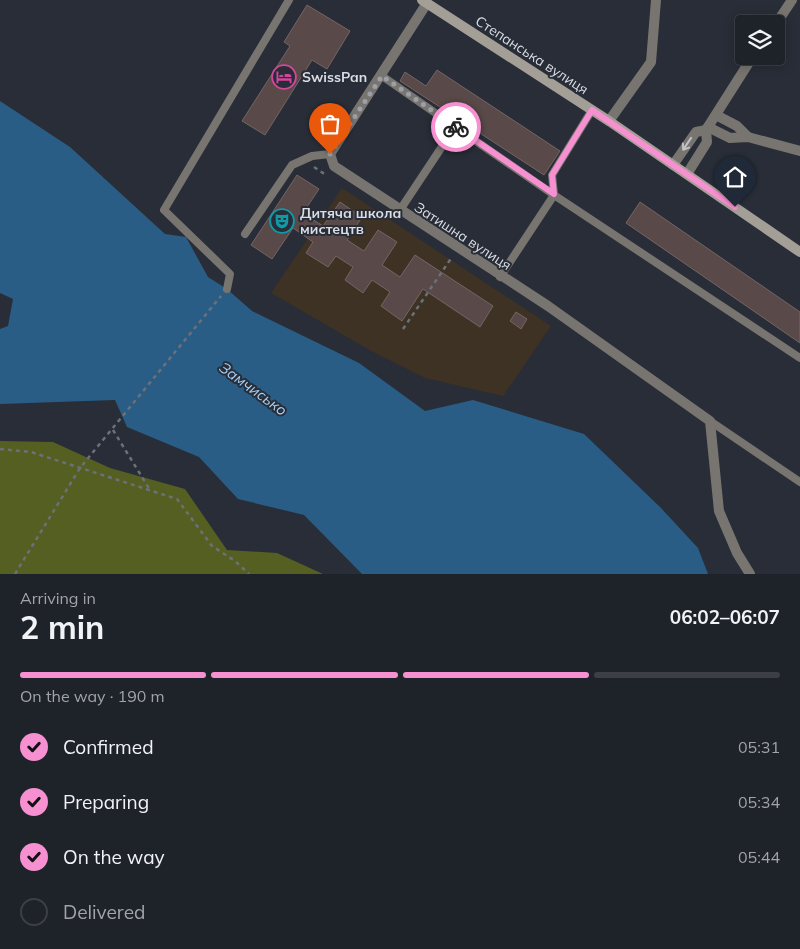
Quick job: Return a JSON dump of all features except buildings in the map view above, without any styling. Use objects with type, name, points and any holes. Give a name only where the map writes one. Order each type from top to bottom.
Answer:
[{"type":"main road","name":"Степанська вулиця","points":[[425,1],[609,121],[800,252]]},
{"type":"street","points":[[609,121],[651,62],[656,0]]},
{"type":"street","points":[[782,15],[792,0]]},
{"type":"street","points":[[330,154],[382,76],[425,1]]},
{"type":"street","points":[[687,174],[706,142],[707,129],[747,65]]},
{"type":"street","points":[[716,115],[737,126],[748,138]]},
{"type":"street","points":[[673,165],[696,132],[707,129],[730,138],[748,138],[798,147]]},
{"type":"street","name":"Затишна вулиця","points":[[330,154],[334,166],[500,277],[548,306],[710,421]]},
{"type":"street","points":[[710,421],[719,511],[736,553],[750,574]]},
{"type":"lane","points":[[227,289],[230,274],[164,210],[289,0]]},
{"type":"lane","points":[[382,76],[554,194],[800,358]]},
{"type":"lane","points":[[500,277],[554,194],[552,175],[592,110]]},
{"type":"lane","points":[[400,210],[455,127]]},
{"type":"lane","points":[[245,234],[292,165],[314,156],[330,154]]},
{"type":"lane","name":"Затишна вулиця","points":[[710,421],[800,482]]},
{"type":"path","points":[[314,156],[308,163],[332,179]]},
{"type":"path","points":[[403,329],[452,256],[444,251]]},
{"type":"path","points":[[15,574],[80,468],[227,289]]},
{"type":"path","points":[[113,430],[150,490]]},
{"type":"path","points":[[0,449],[31,452],[177,498],[212,546],[235,561],[249,574]]},
{"type":"shaded area","points":[[342,188],[551,326],[503,396],[425,378],[373,352],[271,293]]},
{"type":"green space","points":[[0,441],[53,442],[110,468],[185,489],[227,550],[277,553],[323,574],[0,574]]},
{"type":"water","name":"Замчисько","points":[[0,101],[70,147],[165,234],[186,237],[208,277],[227,289],[252,311],[359,363],[425,411],[473,400],[584,434],[661,508],[698,548],[708,574],[362,574],[304,515],[238,499],[199,457],[127,427],[115,400],[0,404],[0,329],[8,326],[13,299],[0,293]]},
{"type":"way so far","points":[[330,154],[382,76],[456,127]]},
{"type":"place","name":"SwissPan","points":[[284,77]]},
{"type":"place","name":"Дитяча школа мистецтв","points":[[282,221]]},
{"type":"route","points":[[456,127],[554,194],[552,175],[592,110],[735,207]]}]
